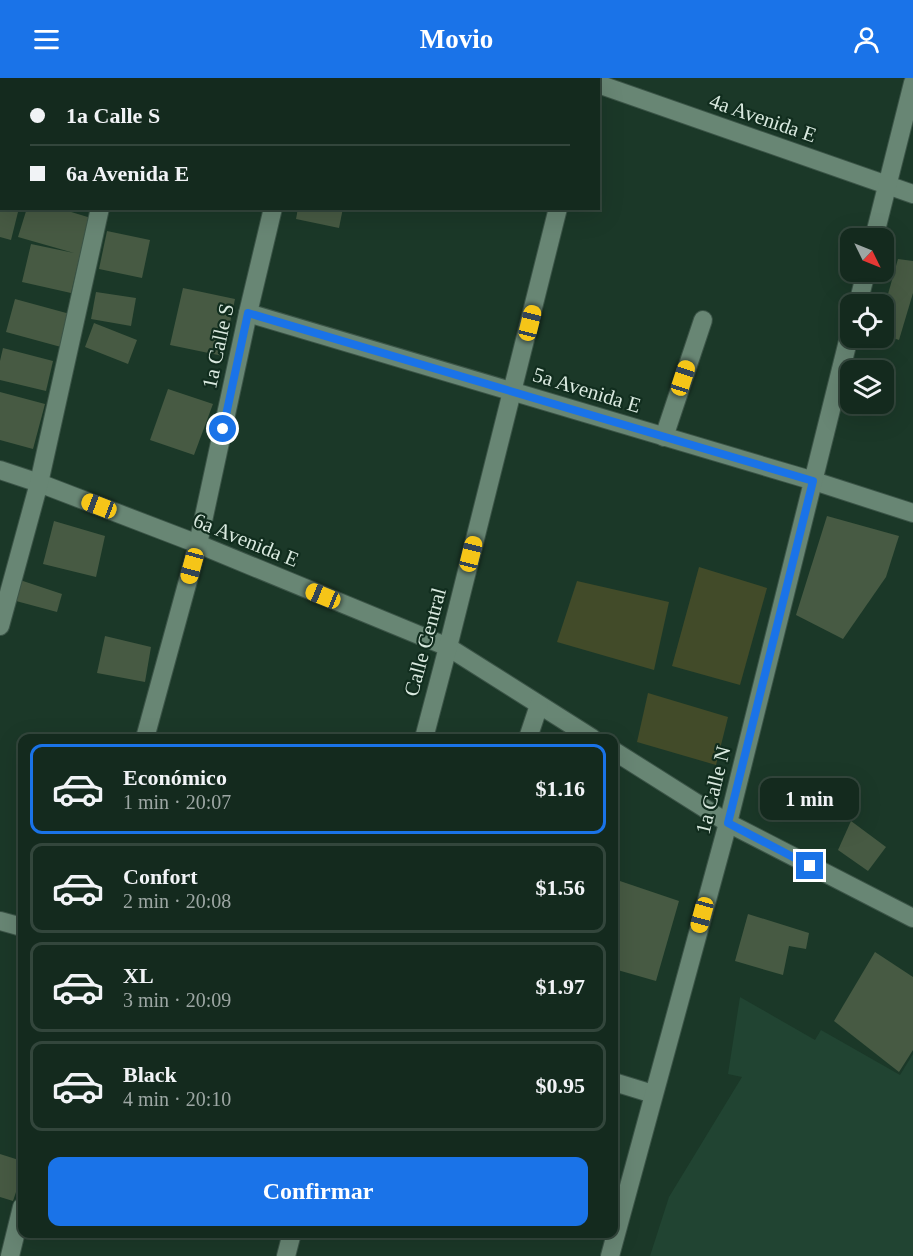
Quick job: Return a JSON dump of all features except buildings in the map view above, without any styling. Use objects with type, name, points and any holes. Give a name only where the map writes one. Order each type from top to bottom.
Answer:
[{"type":"street","points":[[877,228],[913,83]]},
{"type":"street","name":"4a Avenida E","points":[[600,85],[913,194]]},
{"type":"street","points":[[0,626],[39,483],[100,210]]},
{"type":"street","name":"1a Calle S","points":[[146,734],[198,544],[273,210]]},
{"type":"street","name":"Calle Central","points":[[425,734],[558,210]]},
{"type":"street","name":"5a Avenida E","points":[[248,313],[813,481],[913,513]]},
{"type":"street","points":[[664,437],[703,320]]},
{"type":"street","name":"1a Calle N","points":[[618,1226],[728,823],[846,348]]},
{"type":"street","name":"6a Avenida E","points":[[0,470],[198,544],[448,647],[586,734]]},
{"type":"street","points":[[529,734],[539,705]]},
{"type":"street","points":[[618,754],[728,823],[913,918]]},
{"type":"street","points":[[0,921],[18,926]]},
{"type":"street","points":[[618,1083],[653,1094]]},
{"type":"street","points":[[0,1254],[9,1256],[18,1222]]},
{"type":"street","points":[[285,1256],[290,1238]]},
{"type":"street","name":"1a Calle N","points":[[610,1256],[615,1238]]},
{"type":"shaded area","points":[[699,567],[767,588],[740,685],[672,666]]},
{"type":"shaded area","points":[[577,581],[669,602],[654,670],[557,642]]},
{"type":"shaded area","points":[[648,693],[728,717],[716,765],[637,742]]},
{"type":"shaded area","points":[[740,997],[815,1040],[821,1030],[900,1075],[913,1054],[913,1256],[650,1256],[669,1197],[742,1077],[728,1074]]},
{"type":"route","points":[[223,429],[248,313],[813,481],[728,823],[810,866]]}]
